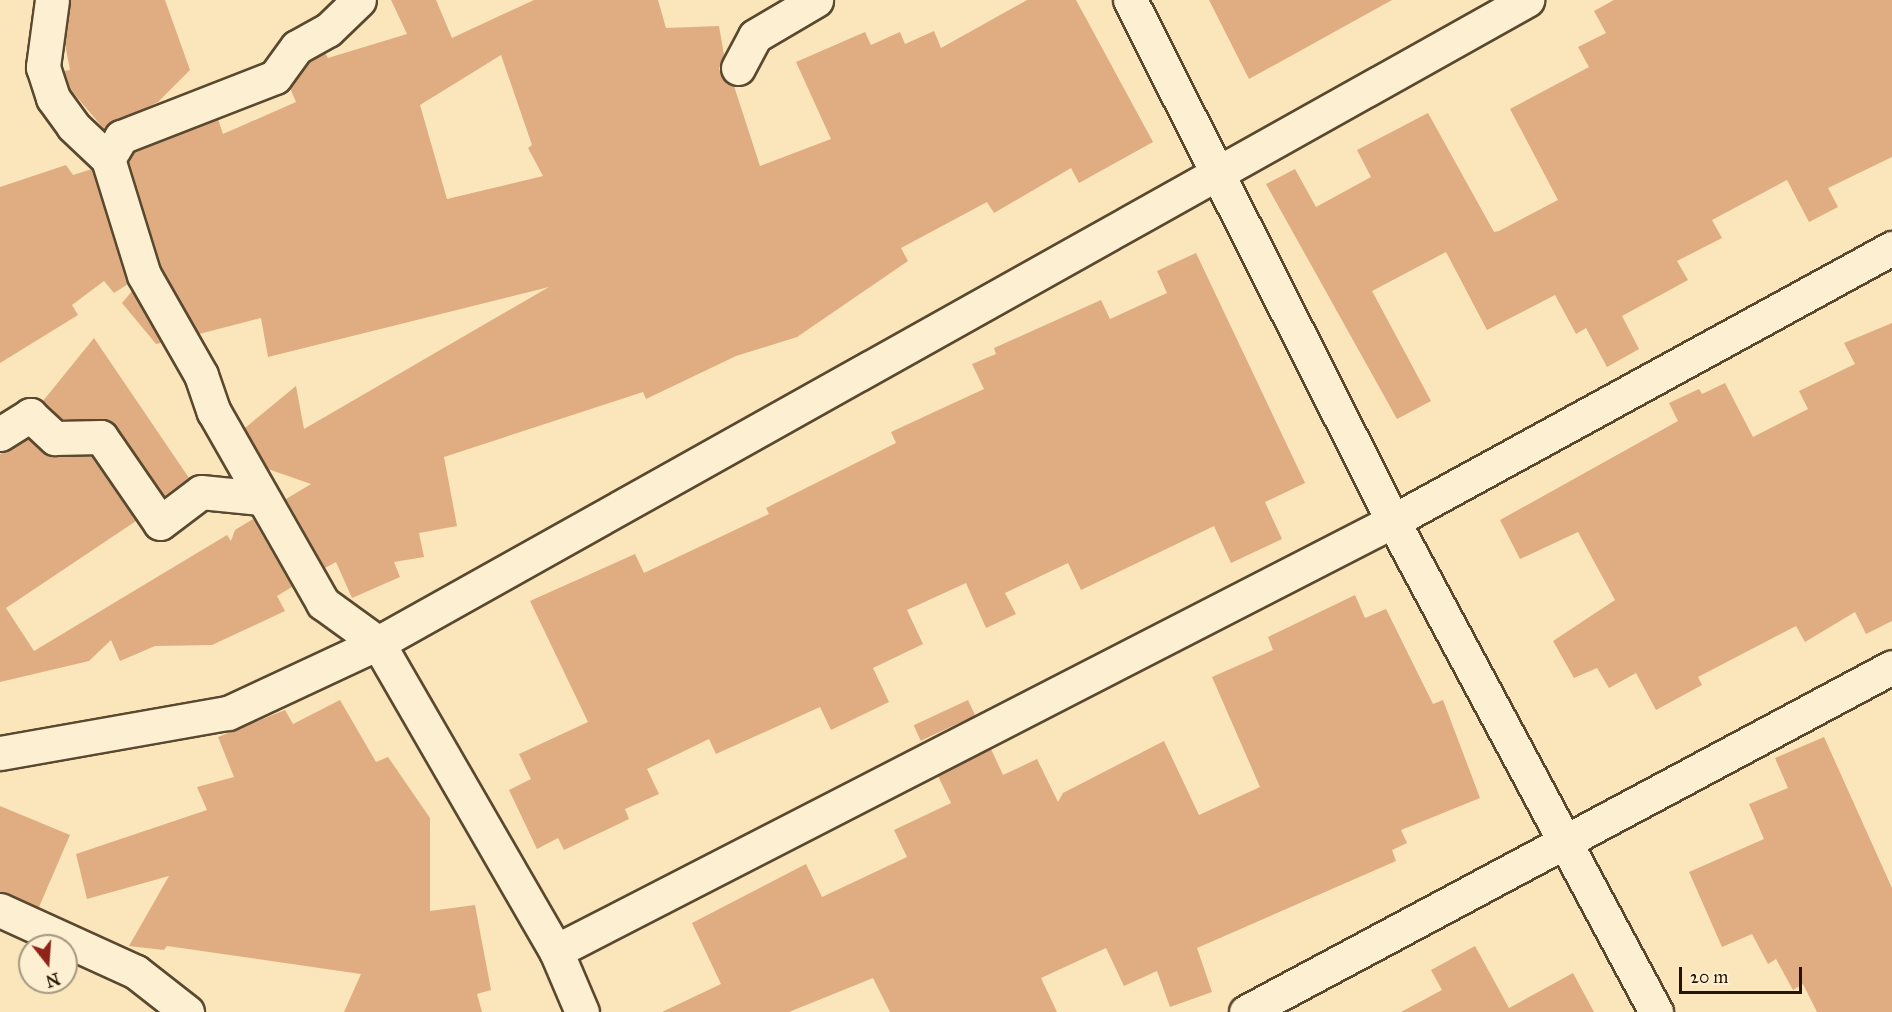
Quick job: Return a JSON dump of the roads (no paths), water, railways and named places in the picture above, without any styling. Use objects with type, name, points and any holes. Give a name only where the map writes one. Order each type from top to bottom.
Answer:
[{"type":"street","points":[[52,0],[44,67],[53,98],[73,126],[108,159],[144,275],[261,498],[323,603],[378,643],[556,951],[582,1012]]},
{"type":"street","points":[[108,159],[122,137],[275,77],[297,47],[328,30],[359,0]]},
{"type":"street","points":[[738,68],[755,36],[816,0]]},
{"type":"street","points":[[1130,0],[1215,176],[1393,521],[1656,1012]]},
{"type":"street","points":[[0,753],[228,713],[378,643],[1527,0]]},
{"type":"street","points":[[556,951],[1393,521],[1892,248]]},
{"type":"street","points":[[0,434],[30,415],[55,438],[101,437],[160,523],[201,492],[261,498]]},
{"type":"street","points":[[1246,1012],[1892,667]]},
{"type":"street","points":[[0,910],[136,972],[187,1012]]}]
